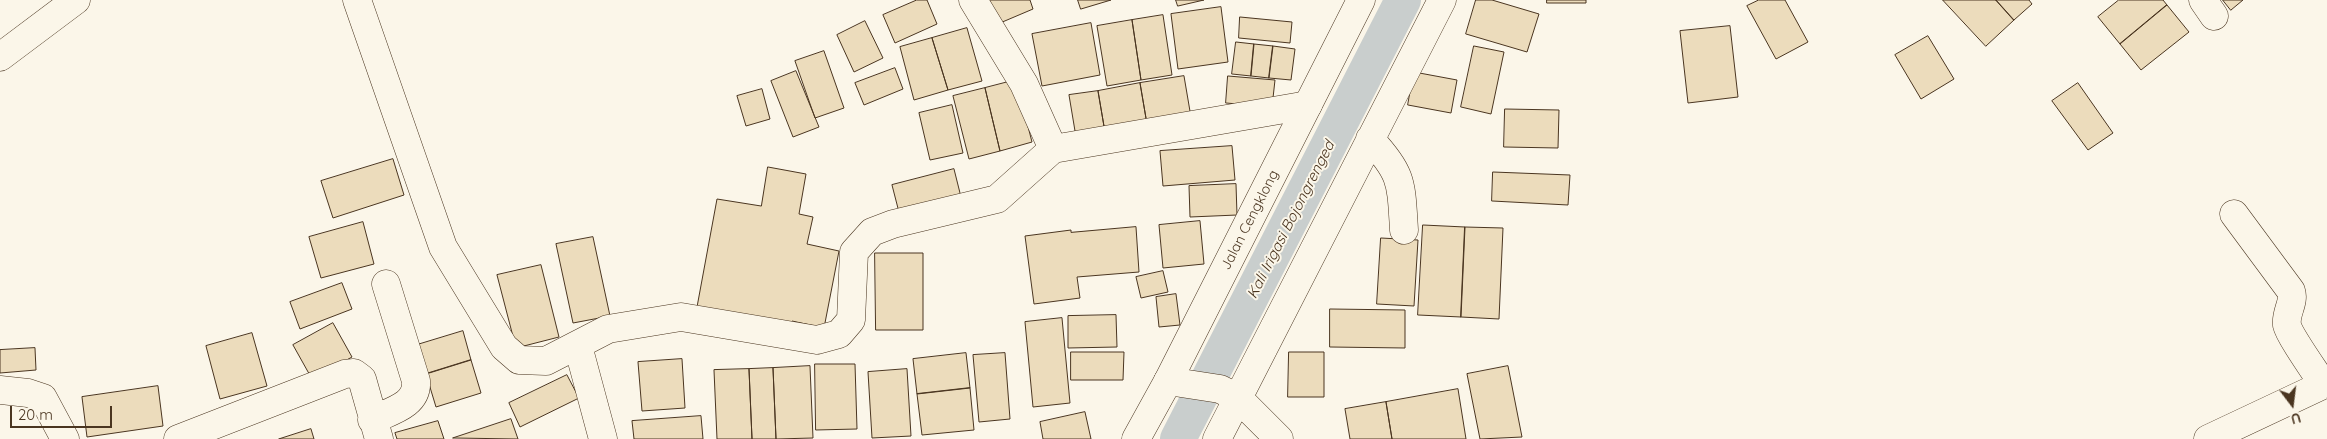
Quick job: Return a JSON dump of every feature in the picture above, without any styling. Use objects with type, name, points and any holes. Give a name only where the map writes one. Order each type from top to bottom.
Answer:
[{"type":"street","points":[[0,57],[76,0]]},
{"type":"street","points":[[357,0],[444,247],[504,348],[519,360],[546,362],[608,329],[681,317],[817,340],[839,334],[851,320],[854,252],[872,232],[893,224],[997,199],[1053,148],[1308,105]]},
{"type":"street","points":[[973,0],[1024,84],[1053,148]]},
{"type":"street","name":"Jalan Cengklong","points":[[1136,439],[1173,382],[1361,0]]},
{"type":"street","points":[[1217,439],[1229,393],[1370,139],[1442,0]]},
{"type":"street","points":[[1370,139],[1389,160],[1398,174],[1404,230]]},
{"type":"street","points":[[2208,439],[2325,384],[2287,325],[2292,297],[2291,291],[2234,214]]},
{"type":"street","points":[[178,439],[344,374],[354,373],[362,379],[376,429],[411,400],[417,392],[416,382],[386,284]]},
{"type":"street","points":[[578,346],[602,439]]},
{"type":"street","points":[[1173,382],[1229,393],[1279,439]]},
{"type":"street","points":[[0,390],[28,393],[43,398],[65,439]]},
{"type":"building","points":[[917,0],[927,0],[937,24],[895,43],[883,15]]},
{"type":"building","points":[[983,0],[1030,0],[1033,9],[993,26]]},
{"type":"building","points":[[1078,0],[1111,0],[1081,9]]},
{"type":"building","points":[[1176,0],[1204,0],[1178,6]]},
{"type":"building","points":[[1476,0],[1492,0],[1539,14],[1527,52],[1466,34]]},
{"type":"building","points":[[1547,0],[1586,0],[1586,3],[1547,3]]},
{"type":"building","points":[[1759,0],[1785,0],[1808,42],[1776,59],[1747,6]]},
{"type":"building","points":[[1943,0],[1996,0],[2014,20],[1986,46]]},
{"type":"building","points":[[1996,0],[2029,0],[2032,4],[2014,20]]},
{"type":"building","points":[[2119,0],[2163,0],[2167,5],[2120,44],[2098,17]]},
{"type":"building","points":[[2223,0],[2243,0],[2231,10]]},
{"type":"building","points":[[2167,5],[2189,32],[2141,70],[2120,44]]},
{"type":"building","points":[[1221,7],[1228,62],[1178,69],[1171,14]]},
{"type":"building","points":[[1163,15],[1172,75],[1141,80],[1132,20]]},
{"type":"building","points":[[1240,17],[1292,22],[1290,43],[1239,38]]},
{"type":"building","points":[[1132,20],[1141,80],[1107,86],[1097,26]]},
{"type":"building","points":[[865,21],[883,58],[854,72],[837,35]]},
{"type":"building","points":[[1091,23],[1100,75],[1042,86],[1032,34]]},
{"type":"building","points":[[1730,26],[1738,97],[1688,103],[1680,31]]},
{"type":"building","points":[[967,28],[982,81],[948,90],[932,38]]},
{"type":"building","points":[[1928,36],[1954,79],[1921,99],[1895,55]]},
{"type":"building","points":[[932,38],[948,90],[914,100],[900,47]]},
{"type":"building","points":[[1236,42],[1254,44],[1251,76],[1232,74]]},
{"type":"building","points":[[1254,44],[1273,46],[1269,78],[1251,76]]},
{"type":"building","points":[[1273,46],[1295,49],[1291,80],[1269,78]]},
{"type":"building","points":[[1474,46],[1504,52],[1491,114],[1461,107]]},
{"type":"building","points":[[824,51],[844,108],[815,118],[795,61]]},
{"type":"building","points":[[895,68],[903,89],[864,105],[855,83]]},
{"type":"building","points":[[796,71],[819,127],[793,137],[771,81]]},
{"type":"building","points":[[1414,72],[1457,80],[1451,113],[1408,105]]},
{"type":"building","points":[[1184,76],[1192,123],[1148,130],[1140,83]]},
{"type":"building","points":[[1228,76],[1275,80],[1272,107],[1226,103]]},
{"type":"building","points":[[1016,80],[1032,142],[1000,151],[985,88]]},
{"type":"building","points":[[1140,83],[1148,130],[1106,138],[1098,91]]},
{"type":"building","points":[[2078,83],[2113,133],[2088,150],[2052,101]]},
{"type":"building","points":[[985,88],[1000,151],[969,159],[953,96]]},
{"type":"building","points":[[762,89],[770,119],[746,126],[737,96]]},
{"type":"building","points":[[1098,91],[1106,138],[1077,143],[1069,95]]},
{"type":"building","points":[[952,105],[963,153],[930,160],[919,113]]},
{"type":"building","points":[[1505,109],[1559,110],[1558,148],[1504,147]]},
{"type":"building","points":[[1232,146],[1235,180],[1163,186],[1160,151]]},
{"type":"building","points":[[393,159],[404,195],[333,218],[321,181]]},
{"type":"building","points":[[768,167],[806,174],[799,214],[813,217],[807,244],[839,251],[824,328],[792,321],[791,325],[697,307],[717,199],[761,206]]},
{"type":"building","points":[[954,169],[963,205],[901,220],[892,185]]},
{"type":"building","points":[[1493,172],[1570,175],[1568,205],[1492,201]]},
{"type":"building","points":[[1236,184],[1237,215],[1190,217],[1189,186]]},
{"type":"building","points":[[1200,221],[1204,264],[1163,268],[1159,225]]},
{"type":"building","points":[[363,222],[374,264],[321,278],[309,237]]},
{"type":"building","points":[[1423,225],[1465,227],[1461,317],[1418,315]]},
{"type":"building","points":[[1136,227],[1139,272],[1077,277],[1080,298],[1034,304],[1025,236],[1071,230],[1071,232]]},
{"type":"building","points":[[1465,227],[1503,228],[1499,319],[1461,317]]},
{"type":"building","points":[[593,237],[610,316],[573,323],[556,244]]},
{"type":"building","points":[[1381,238],[1418,240],[1414,306],[1377,304]]},
{"type":"building","points":[[875,253],[923,253],[923,330],[876,330]]},
{"type":"building","points":[[541,265],[559,337],[516,348],[497,275]]},
{"type":"building","points":[[1163,271],[1168,292],[1141,298],[1136,277]]},
{"type":"building","points":[[342,283],[352,309],[300,329],[290,302]]},
{"type":"building","points":[[1176,294],[1180,325],[1159,327],[1156,297]]},
{"type":"building","points":[[1330,309],[1405,310],[1405,348],[1330,347]]},
{"type":"building","points":[[1116,315],[1117,347],[1068,348],[1068,316]]},
{"type":"building","points":[[1062,318],[1070,403],[1033,407],[1025,322]]},
{"type":"building","points":[[333,323],[352,357],[312,379],[293,345]]},
{"type":"building","points":[[463,331],[471,360],[426,374],[417,345]]},
{"type":"building","points":[[252,333],[267,386],[220,399],[206,346]]},
{"type":"building","points":[[35,348],[36,370],[0,373],[0,350]]},
{"type":"building","points":[[1071,352],[1124,352],[1123,380],[1071,380]]},
{"type":"building","points":[[1289,352],[1324,352],[1324,397],[1288,397]]},
{"type":"building","points":[[966,353],[970,388],[917,394],[913,359]]},
{"type":"building","points":[[1005,353],[1010,419],[979,422],[973,355]]},
{"type":"building","points":[[682,359],[685,408],[642,411],[638,362]]},
{"type":"building","points":[[471,360],[481,393],[436,407],[426,374]]},
{"type":"building","points":[[815,364],[855,364],[857,429],[816,430]]},
{"type":"building","points":[[810,366],[813,438],[776,439],[773,368]]},
{"type":"building","points":[[1508,366],[1522,437],[1480,439],[1467,374]]},
{"type":"building","points":[[773,368],[776,439],[752,439],[749,369]]},
{"type":"building","points":[[749,369],[752,439],[717,439],[714,370]]},
{"type":"building","points":[[907,369],[911,436],[872,438],[868,372]]},
{"type":"building","points":[[567,375],[579,398],[520,427],[509,403]]},
{"type":"building","points":[[158,386],[163,426],[87,437],[82,397]]},
{"type":"building","points":[[970,388],[974,430],[922,435],[917,394]]},
{"type":"building","points":[[1458,389],[1466,439],[1392,439],[1386,402]]},
{"type":"building","points":[[1386,402],[1392,439],[1350,439],[1345,409]]},
{"type":"building","points":[[1085,412],[1091,439],[1043,439],[1040,422]]},
{"type":"building","points":[[701,416],[703,439],[634,439],[632,421]]},
{"type":"building","points":[[511,419],[518,439],[453,438]]},
{"type":"building","points":[[438,421],[444,439],[397,439],[395,433]]},
{"type":"building","points":[[311,429],[314,439],[279,439]]},
{"type":"waterway","name":"Kali Irigasi Bojongrenged","points":[[1178,439],[1403,0]]}]
